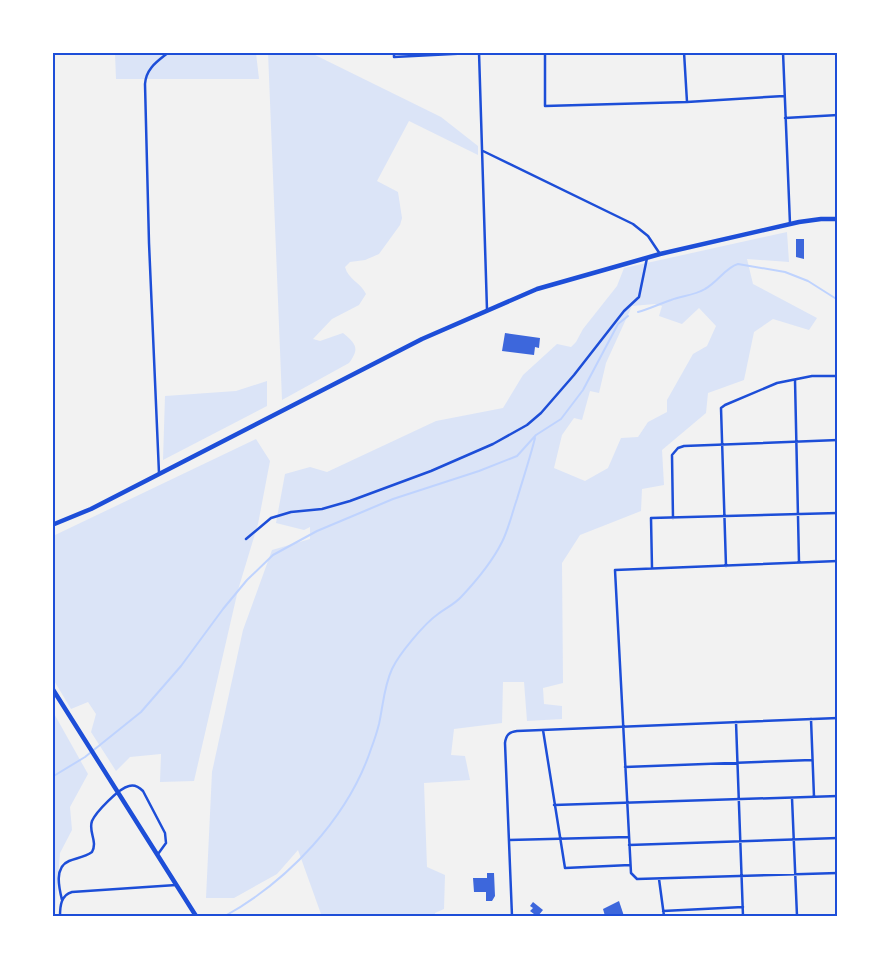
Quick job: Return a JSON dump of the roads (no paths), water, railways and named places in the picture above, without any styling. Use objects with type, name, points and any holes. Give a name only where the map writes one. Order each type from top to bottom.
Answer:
[{"type":"main road","points":[[52,525],[91,509],[422,339],[537,289],[660,254],[790,224],[822,219],[838,220]]},
{"type":"main road","points":[[52,688],[196,916]]},
{"type":"street","points":[[160,474],[149,243],[145,84],[151,67],[169,52]]},
{"type":"street","points":[[394,52],[394,57],[492,52]]},
{"type":"street","points":[[545,52],[546,106],[686,102],[784,96]]},
{"type":"street","points":[[684,52],[686,102]]},
{"type":"street","points":[[783,52],[790,224]]},
{"type":"street","points":[[479,53],[487,310]]},
{"type":"street","points":[[785,118],[838,115]]},
{"type":"street","points":[[482,151],[633,224],[648,236],[660,254]]},
{"type":"street","points":[[246,539],[271,518],[292,512],[322,509],[350,501],[440,468],[493,444],[527,425],[541,413],[574,375],[624,311],[639,297],[648,258]]},
{"type":"street","points":[[726,566],[721,444],[722,408],[777,383],[812,376],[838,376]]},
{"type":"street","points":[[795,380],[799,562]]},
{"type":"street","points":[[673,518],[672,455],[674,451],[684,446],[838,440]]},
{"type":"street","points":[[652,568],[651,518],[838,513]]},
{"type":"street","points":[[838,561],[615,570],[631,873],[636,879],[838,873]]},
{"type":"street","points":[[512,916],[506,738],[512,731],[838,718]]},
{"type":"street","points":[[811,719],[814,796]]},
{"type":"street","points":[[736,722],[743,916]]},
{"type":"street","points":[[543,730],[566,868],[630,865]]},
{"type":"street","points":[[625,767],[812,760]]},
{"type":"street","points":[[60,916],[62,900],[59,881],[62,867],[67,862],[92,852],[95,844],[91,826],[92,821],[110,799],[128,786],[137,786],[143,791],[165,833],[166,843],[158,854]]},
{"type":"street","points":[[554,805],[838,796]]},
{"type":"street","points":[[792,798],[797,916]]},
{"type":"street","points":[[509,840],[629,837]]},
{"type":"street","points":[[629,845],[838,838]]},
{"type":"street","points":[[659,879],[664,916]]},
{"type":"street","points":[[62,900],[68,893],[72,892],[176,885]]},
{"type":"street","points":[[663,911],[743,908]]},
{"type":"waterway","points":[[638,312],[701,291],[738,264],[785,272],[808,281],[838,300]]},
{"type":"waterway","points":[[52,777],[85,757],[141,712],[181,666],[247,580],[273,555],[317,531],[393,499],[479,471],[517,456],[536,435],[561,419],[583,390],[618,324],[628,316]]},
{"type":"waterway","points":[[225,916],[248,902],[293,866],[331,823],[347,799],[361,775],[374,740],[379,724],[385,689],[392,669],[400,655],[419,632],[432,619],[459,599],[494,557],[509,526],[535,438]]}]
